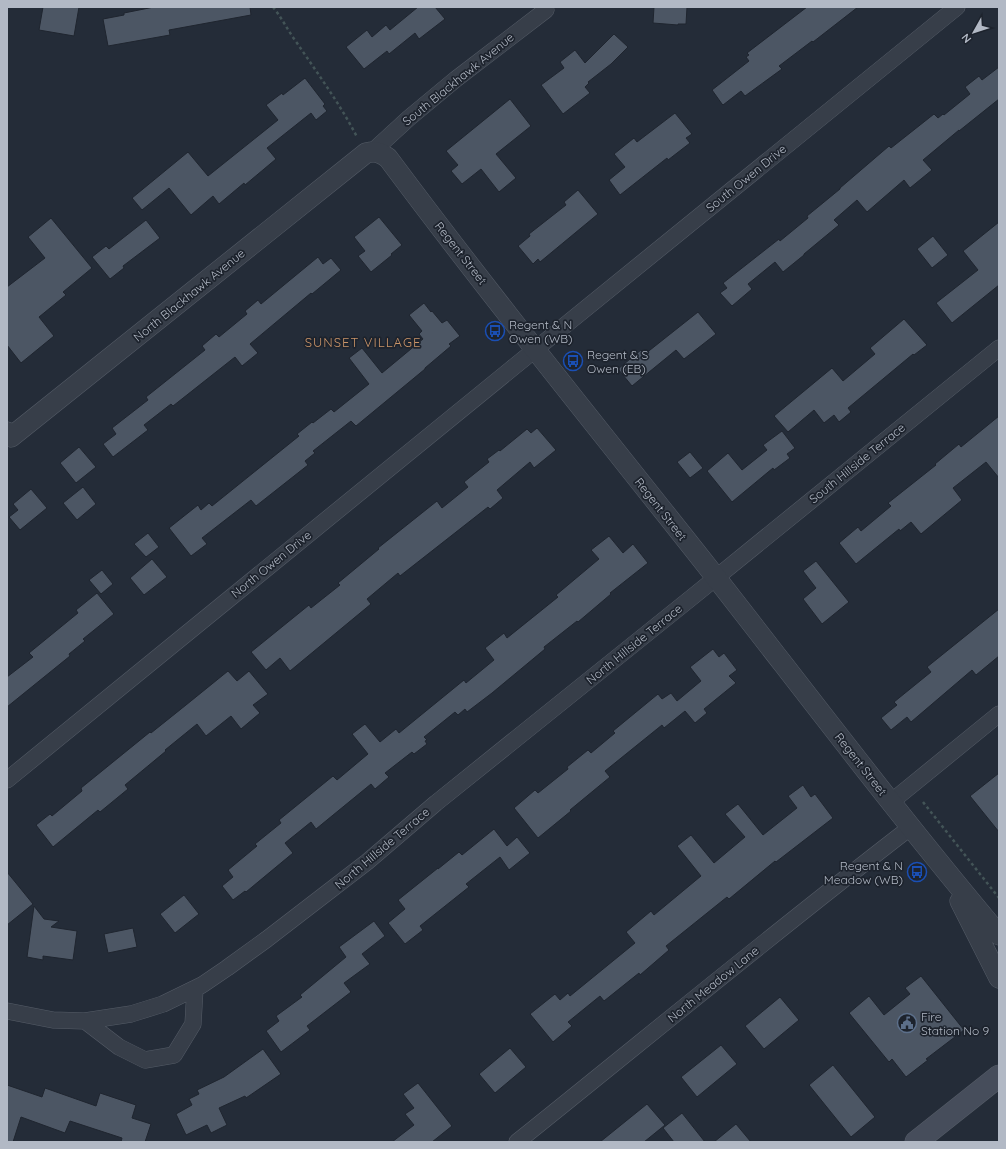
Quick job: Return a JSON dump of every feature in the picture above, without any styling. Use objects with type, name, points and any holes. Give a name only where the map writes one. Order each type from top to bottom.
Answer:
[{"type":"main road","points":[[916,1142],[999,1076]]},
{"type":"street","name":"South Owen Drive","points":[[535,349],[957,7]]},
{"type":"street","name":"South Blackhawk Avenue","points":[[369,152],[456,79],[546,10]]},
{"type":"street","name":"Regent Street","points":[[369,152],[380,152],[388,158],[535,349],[946,872],[999,935]]},
{"type":"street","name":"North Blackhawk Avenue","points":[[8,437],[369,152]]},
{"type":"street","name":"South Hillside Terrace","points":[[716,578],[999,348]]},
{"type":"street","name":"North Owen Drive","points":[[7,780],[535,349]]},
{"type":"street","name":"North Hillside Terrace","points":[[7,1011],[53,1020],[85,1021],[131,1014],[163,1004],[195,989],[228,968],[267,940],[366,862],[436,803],[716,578]]},
{"type":"street","points":[[891,802],[999,714]]},
{"type":"street","name":"North Meadow Lane","points":[[517,1142],[726,972],[849,874],[911,827]]},
{"type":"street","name":"Regent Street","points":[[946,872],[999,978]]},
{"type":"street","points":[[85,1021],[119,1047],[145,1060],[174,1055],[193,1024],[195,989]]},
{"type":"path","points":[[273,7],[369,152]]},
{"type":"path","points":[[923,802],[999,898]]},
{"type":"building","points":[[43,7],[79,7],[74,36],[39,30]]},
{"type":"building","points":[[154,7],[250,7],[251,15],[169,30],[170,35],[108,46],[103,19]]},
{"type":"building","points":[[418,7],[435,7],[445,19],[419,39],[415,33],[389,54],[387,51],[364,69],[346,47],[367,30],[372,37],[386,25],[390,30]]},
{"type":"building","points":[[654,7],[687,7],[686,24],[678,25],[653,23]]},
{"type":"building","points":[[807,7],[858,7],[779,66],[782,69],[745,96],[741,91],[723,105],[712,90],[749,61],[746,57],[749,55],[747,53]]},
{"type":"building","points":[[614,34],[628,47],[611,64],[588,82],[589,83],[585,87],[590,93],[563,114],[541,85],[564,68],[560,62],[575,50],[585,63]]},
{"type":"building","points":[[999,67],[999,99],[923,160],[932,170],[910,188],[904,180],[867,212],[857,200],[834,220],[839,225],[804,255],[783,272],[775,262],[748,284],[752,289],[732,306],[720,293],[727,288],[723,283],[779,239],[780,241],[808,218],[807,216],[889,146],[891,148],[934,114],[938,118],[943,114],[944,115],[970,94],[965,87],[979,76],[982,80]]},
{"type":"building","points":[[305,78],[325,104],[323,106],[327,111],[316,120],[311,113],[267,148],[276,159],[219,204],[213,196],[191,215],[169,188],[142,210],[132,198],[188,152],[208,176],[278,120],[266,105],[282,93],[283,95]]},
{"type":"building","points":[[510,99],[531,126],[496,154],[516,178],[499,192],[481,169],[462,184],[451,171],[458,165],[446,151]]},
{"type":"building","points":[[675,113],[692,134],[686,138],[690,143],[668,160],[667,158],[620,195],[609,180],[625,167],[614,154],[634,138],[637,142]]},
{"type":"building","points":[[578,190],[598,214],[540,262],[538,259],[533,264],[518,246],[530,236],[529,234],[566,205],[564,202]]},
{"type":"building","points":[[379,217],[402,245],[371,272],[358,256],[365,251],[354,237]]},
{"type":"building","points":[[51,218],[92,268],[63,292],[66,295],[39,317],[54,336],[21,363],[7,345],[7,287],[45,258],[28,237]]},
{"type":"building","points":[[146,220],[160,238],[123,266],[124,268],[110,279],[92,257],[106,246],[109,249]]},
{"type":"building","points":[[999,222],[999,285],[952,323],[936,303],[978,270],[963,251]]},
{"type":"building","points":[[933,236],[948,255],[932,268],[917,249]]},
{"type":"building","points":[[318,257],[323,264],[331,258],[341,270],[250,344],[258,353],[242,366],[235,357],[173,406],[171,404],[144,425],[148,430],[113,457],[103,444],[116,434],[112,428],[148,400],[146,397],[205,350],[202,346],[216,334],[219,337],[247,314],[245,311],[258,300],[261,304]]},
{"type":"building","points":[[424,303],[442,323],[447,320],[460,336],[449,344],[451,346],[356,426],[351,421],[313,451],[315,453],[305,461],[308,465],[256,506],[251,500],[202,538],[207,544],[191,556],[169,528],[198,505],[201,510],[209,503],[212,506],[299,436],[297,434],[312,422],[313,423],[331,409],[334,412],[369,384],[349,358],[362,348],[382,373],[423,339],[419,334],[422,331],[409,315]]},
{"type":"building","points":[[698,312],[716,334],[684,359],[676,350],[632,386],[618,369],[641,350],[645,354]]},
{"type":"building","points":[[904,319],[927,345],[914,355],[913,354],[848,408],[851,412],[839,422],[834,415],[824,423],[814,410],[788,432],[774,416],[832,368],[843,381],[875,354],[870,348]]},
{"type":"building","points":[[999,416],[999,478],[986,462],[953,488],[962,500],[921,534],[911,522],[900,531],[899,529],[856,564],[839,543],[858,527],[861,531],[891,506],[888,503],[936,465],[935,464],[959,444],[961,447]]},
{"type":"building","points":[[537,428],[556,450],[534,468],[530,462],[497,490],[503,498],[490,509],[488,507],[400,576],[398,573],[367,599],[371,604],[290,671],[280,658],[266,670],[251,652],[309,605],[311,608],[340,585],[338,583],[379,549],[378,548],[437,501],[442,508],[468,487],[464,482],[489,462],[487,459],[499,450],[500,451],[527,429],[531,433]]},
{"type":"building","points":[[782,431],[795,448],[787,454],[790,458],[774,470],[773,468],[732,502],[707,471],[728,453],[742,470],[767,450],[763,445]]},
{"type":"building","points":[[79,447],[96,467],[76,483],[60,463]]},
{"type":"building","points":[[690,452],[703,468],[690,478],[677,462]]},
{"type":"building","points":[[83,487],[96,504],[77,520],[63,503]]},
{"type":"building","points":[[31,489],[47,508],[20,530],[9,517],[18,510],[13,504]]},
{"type":"building","points":[[148,533],[159,547],[146,557],[134,544]]},
{"type":"building","points":[[609,536],[623,553],[633,544],[648,563],[610,593],[611,594],[578,622],[577,621],[544,647],[545,649],[492,693],[467,712],[465,709],[458,715],[455,712],[424,737],[427,740],[425,741],[427,744],[414,754],[412,752],[385,773],[389,777],[375,789],[371,784],[316,829],[311,822],[285,843],[293,853],[246,892],[245,891],[233,900],[222,886],[233,877],[228,870],[257,846],[255,844],[281,823],[279,820],[333,776],[337,780],[368,754],[352,734],[365,724],[380,742],[396,729],[399,733],[464,680],[466,683],[494,660],[485,648],[504,633],[507,638],[558,597],[556,595],[599,559],[591,550]]},
{"type":"building","points":[[152,559],[167,577],[144,595],[130,578]]},
{"type":"building","points":[[816,561],[849,602],[822,624],[803,599],[816,588],[803,571]]},
{"type":"building","points":[[102,570],[113,584],[101,594],[89,580]]},
{"type":"building","points":[[97,593],[114,614],[83,639],[85,641],[69,654],[70,656],[7,707],[7,677],[33,657],[29,653],[78,613],[76,610]]},
{"type":"building","points":[[999,609],[999,656],[976,675],[972,670],[911,722],[907,717],[891,730],[881,718],[897,705],[894,702],[931,672],[927,667]]},
{"type":"building","points":[[713,649],[719,657],[724,653],[737,670],[729,676],[736,683],[704,709],[707,713],[695,723],[685,711],[664,728],[662,725],[605,771],[610,777],[538,838],[514,808],[535,790],[538,793],[568,769],[567,767],[588,750],[591,753],[615,733],[613,731],[658,694],[662,699],[671,693],[677,701],[701,681],[690,667]]},
{"type":"building","points":[[228,671],[237,681],[249,671],[268,694],[253,705],[260,713],[241,729],[231,716],[206,736],[197,724],[125,785],[128,789],[100,812],[98,810],[53,847],[36,825],[50,814],[52,816],[82,791],[81,788]]},
{"type":"building","points":[[999,773],[999,832],[970,796]]},
{"type":"building","points":[[803,785],[811,797],[815,794],[833,818],[776,862],[775,861],[729,899],[727,897],[666,946],[669,950],[640,975],[639,973],[604,1001],[600,996],[568,1022],[572,1026],[553,1042],[530,1014],[555,994],[560,1000],[568,993],[570,996],[635,943],[626,932],[651,911],[654,915],[701,876],[677,846],[691,835],[714,863],[745,837],[725,814],[738,804],[763,835],[797,808],[788,796]]},
{"type":"building","points":[[494,829],[507,846],[517,837],[530,853],[509,870],[500,857],[466,884],[469,887],[420,926],[423,930],[405,944],[388,923],[405,909],[398,900],[459,852],[462,855]]},
{"type":"building","points":[[7,872],[33,904],[7,925]]},
{"type":"building","points":[[184,895],[199,914],[175,933],[160,914]]},
{"type":"building","points":[[34,906],[44,919],[59,921],[51,927],[77,931],[73,960],[43,956],[43,960],[27,957]]},
{"type":"building","points":[[374,921],[385,936],[362,954],[370,964],[344,983],[351,992],[307,1026],[310,1030],[281,1052],[266,1031],[279,1021],[276,1016],[302,997],[300,995],[346,957],[339,947]]},
{"type":"building","points":[[133,928],[137,947],[108,953],[104,934]]},
{"type":"building","name":"Fire Station No 9","points":[[921,976],[964,1030],[926,1059],[928,1060],[906,1077],[892,1059],[889,1062],[849,1013],[869,996],[884,1015],[910,994],[905,988]]},
{"type":"building","points":[[780,997],[799,1020],[764,1049],[745,1026]]},
{"type":"building","points":[[721,1045],[737,1064],[697,1097],[681,1077]]},
{"type":"building","points":[[510,1048],[526,1067],[495,1093],[479,1074]]},
{"type":"building","points":[[263,1049],[281,1074],[246,1098],[245,1096],[219,1108],[227,1125],[211,1133],[207,1125],[186,1135],[176,1114],[192,1105],[189,1099],[199,1094],[197,1090],[224,1077]]},
{"type":"building","points":[[833,1065],[875,1117],[851,1137],[809,1085]]},
{"type":"building","points":[[418,1083],[452,1126],[432,1142],[392,1142],[414,1125],[405,1114],[414,1108],[403,1094]]},
{"type":"building","points":[[7,1085],[42,1097],[45,1088],[96,1106],[100,1093],[136,1105],[132,1118],[151,1124],[145,1142],[121,1142],[122,1138],[70,1121],[65,1133],[21,1117],[13,1142],[7,1142]]},
{"type":"building","points":[[647,1104],[665,1125],[644,1142],[600,1142]]},
{"type":"building","points":[[682,1113],[705,1142],[674,1142],[663,1128]]},
{"type":"building","points":[[736,1124],[751,1142],[714,1142]]},
{"type":"place","name":"Regent & N Owen (WB)","points":[[495,331]]},
{"type":"place","name":"Regent & S Owen (EB)","points":[[573,361]]},
{"type":"place","name":"Regent & N Meadow (WB)","points":[[917,872]]},
{"type":"place","name":"Fire Station No 9","points":[[907,1023]]},
{"type":"district","name":"SUNSET VILLAGE","points":[[363,342]]}]
